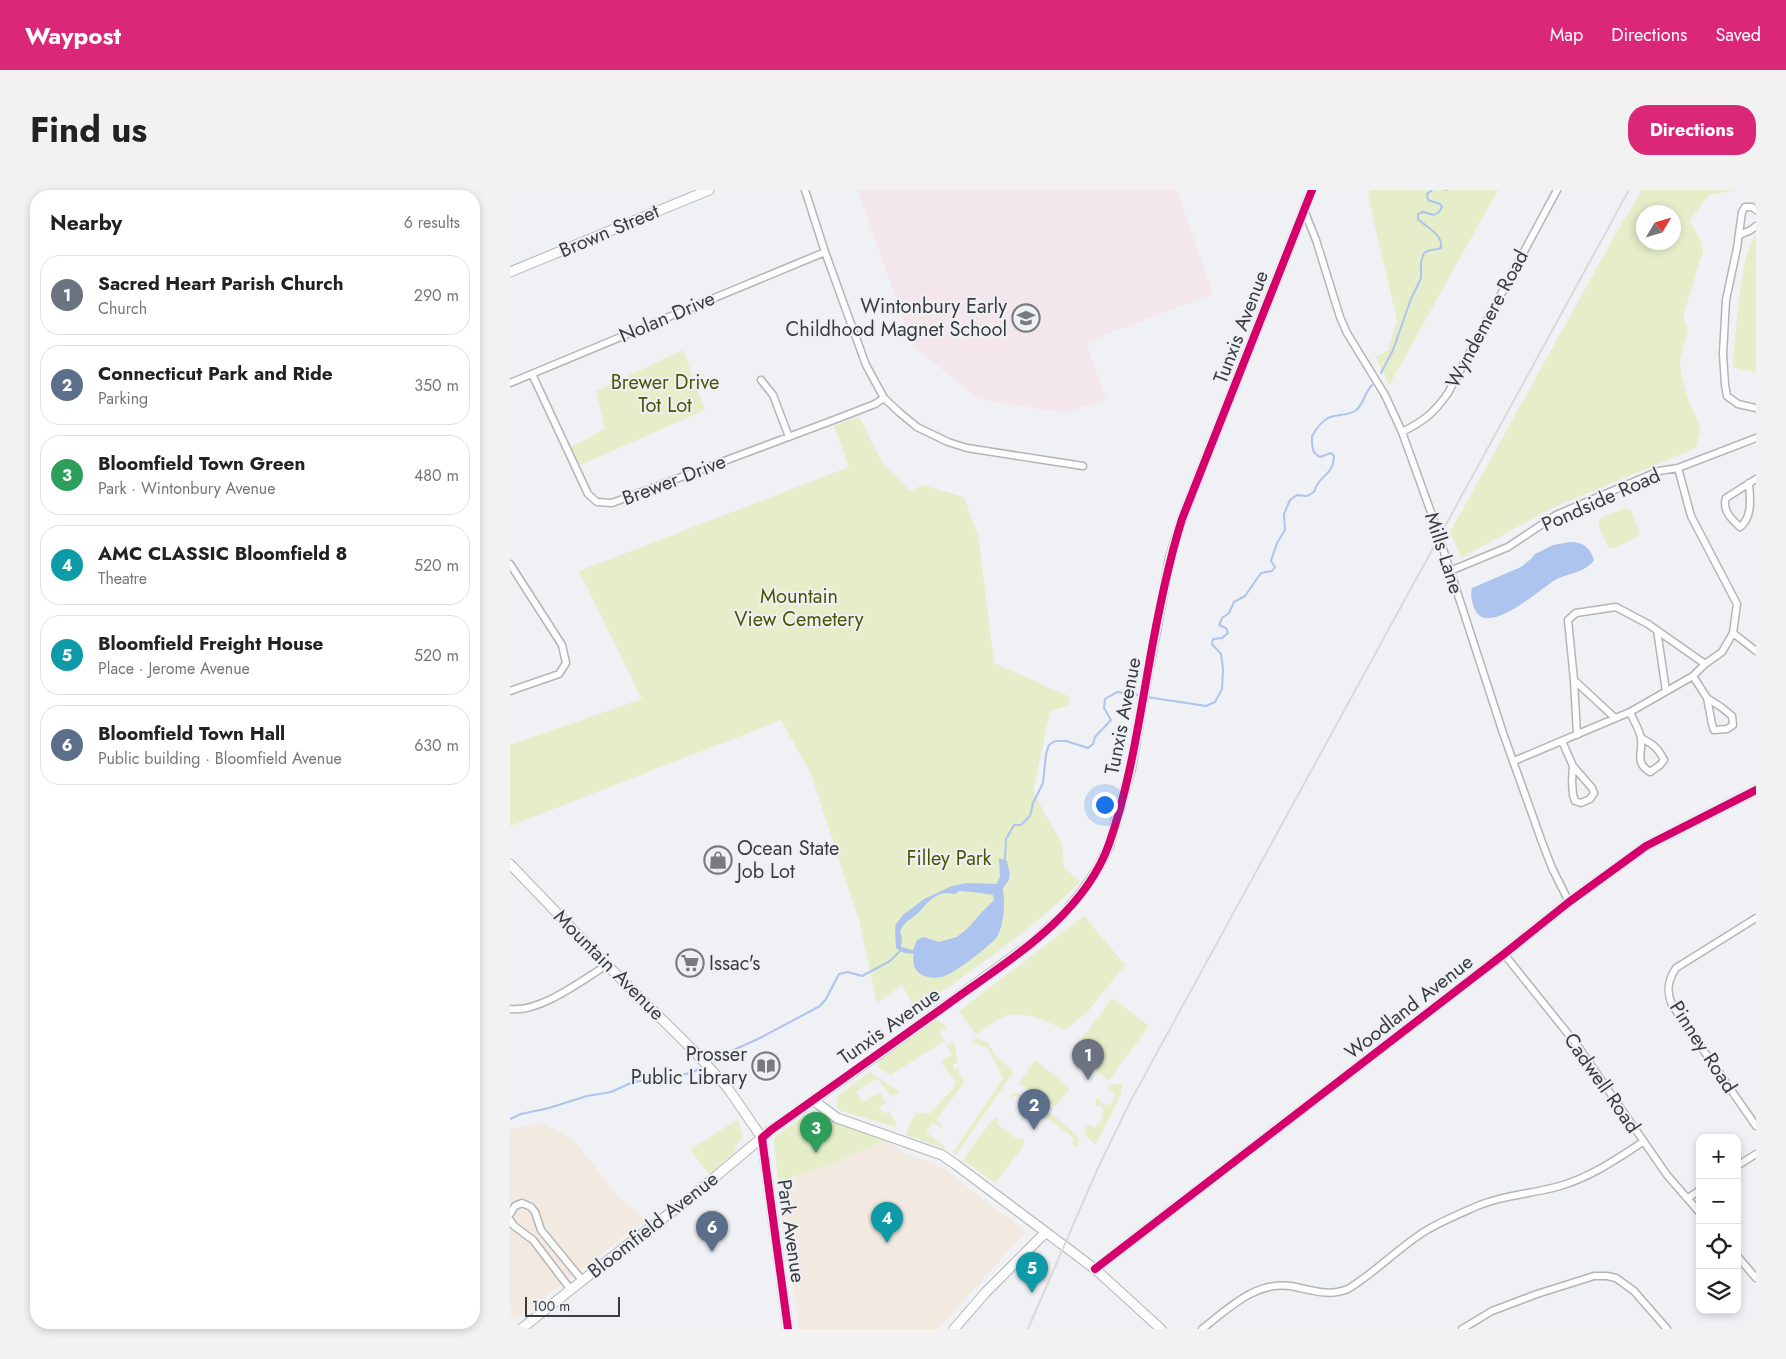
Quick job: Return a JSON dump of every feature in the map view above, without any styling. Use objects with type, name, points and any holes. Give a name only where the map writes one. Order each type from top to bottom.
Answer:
[{"type":"main road","name":"Brown Street","points":[[510,272],[708,190]]},
{"type":"main road","name":"Tunxis Avenue","points":[[762,1138],[1032,943],[1062,916],[1097,870],[1108,846],[1131,768],[1170,558],[1182,519],[1311,191]]},
{"type":"main road","name":"Woodland Avenue","points":[[1095,1269],[1570,902],[1646,846],[1756,790]]},
{"type":"main road","name":"Mountain Avenue","points":[[510,864],[607,965],[696,1052],[727,1087],[762,1138]]},
{"type":"main road","points":[[814,1100],[838,1118],[942,1155],[1095,1269],[1161,1329]]},
{"type":"main road","name":"Bloomfield Avenue","points":[[521,1329],[690,1198],[762,1138]]},
{"type":"main road","name":"Park Avenue","points":[[762,1138],[788,1329]]},
{"type":"main road","points":[[954,1329],[986,1292],[1045,1233]]},
{"type":"street","points":[[805,190],[825,252],[866,365],[884,398],[917,427],[948,442],[967,448],[1083,466]]},
{"type":"street","name":"Wyndemere Road","points":[[1402,432],[1422,422],[1435,411],[1448,393],[1557,190]]},
{"type":"street","points":[[1756,210],[1752,207],[1745,207],[1742,212],[1726,300],[1723,354],[1727,396],[1738,404],[1756,408]]},
{"type":"street","name":"Mills Lane","points":[[1304,210],[1347,333],[1385,395],[1402,432],[1432,514],[1514,761],[1552,868],[1570,902]]},
{"type":"street","points":[[1739,235],[1756,226]]},
{"type":"street","name":"Nolan Drive","points":[[510,383],[825,252]]},
{"type":"street","name":"Brewer Drive","points":[[532,374],[588,494],[597,502],[612,503],[875,404],[884,398]]},
{"type":"street","points":[[761,380],[773,395],[789,437]]},
{"type":"street","name":"Pondside Road","points":[[1450,571],[1508,547],[1556,515],[1659,471],[1678,468],[1756,438]]},
{"type":"street","points":[[1514,761],[1630,712],[1693,676],[1705,664],[1722,652],[1733,633],[1737,604],[1691,516],[1678,468]]},
{"type":"street","points":[[1749,483],[1749,511],[1746,522],[1740,527],[1728,514],[1724,503],[1726,498],[1749,483],[1756,479]]},
{"type":"street","points":[[510,564],[562,645],[566,663],[559,674],[510,691]]},
{"type":"street","points":[[1577,735],[1568,620],[1576,613],[1616,607],[1657,630],[1705,664]]},
{"type":"street","points":[[1657,630],[1666,691]]},
{"type":"street","points":[[1733,633],[1756,652]]},
{"type":"street","points":[[1693,676],[1707,698],[1714,730],[1727,729],[1733,725],[1732,716],[1722,706],[1707,698]]},
{"type":"street","points":[[1574,680],[1616,718]]},
{"type":"street","points":[[1630,712],[1641,738],[1640,757],[1643,768],[1650,772],[1664,760],[1659,750],[1653,744],[1641,738]]},
{"type":"street","points":[[1562,741],[1573,766],[1592,788],[1593,795],[1586,802],[1575,801],[1572,781],[1573,766]]},
{"type":"street","name":"Pinney Road","points":[[1756,918],[1676,968],[1671,975],[1668,996],[1672,1005],[1756,1126]]},
{"type":"street","name":"Cadwell Road","points":[[1504,954],[1577,1045],[1667,1175],[1696,1208]]},
{"type":"street","points":[[510,1009],[520,1010],[552,998],[607,965]]},
{"type":"street","points":[[1202,1329],[1250,1293],[1264,1287],[1288,1286],[1322,1293],[1339,1292],[1348,1289],[1426,1231],[1448,1219],[1478,1206],[1582,1179],[1608,1165],[1643,1142]]},
{"type":"street","points":[[1741,1163],[1756,1154]]},
{"type":"street","points":[[1688,1198],[1696,1193]]},
{"type":"street","points":[[510,1214],[515,1206],[522,1203],[531,1207],[535,1212],[541,1230],[582,1280]]},
{"type":"street","points":[[510,1220],[514,1226],[533,1240],[571,1290]]},
{"type":"street","points":[[1741,1261],[1756,1278]]},
{"type":"street","points":[[1462,1329],[1492,1311],[1594,1276],[1616,1278],[1634,1291],[1667,1329]]},
{"type":"shaded area","name":"Wintonbury Early Childhood Magnet School","points":[[858,190],[1177,190],[1213,294],[1086,342],[1106,399],[1065,413],[978,399],[912,345]]},
{"type":"shaded area","points":[[539,1123],[573,1139],[615,1193],[646,1220],[510,1324],[510,1130]]},
{"type":"shaded area","points":[[885,1140],[903,1152],[942,1167],[1026,1232],[938,1329],[799,1329],[780,1182],[832,1164]]},
{"type":"green space","points":[[1370,190],[1498,190],[1389,385],[1376,357],[1388,350],[1397,320],[1368,196]]},
{"type":"green space","points":[[1642,190],[1736,190],[1709,195],[1689,221],[1701,240],[1703,251],[1683,317],[1688,330],[1680,360],[1681,374],[1687,396],[1701,429],[1696,448],[1552,508],[1461,558],[1450,532],[1615,235]]},
{"type":"green space","points":[[1756,235],[1755,372],[1733,367],[1742,277],[1750,245]]},
{"type":"green space","name":"Brewer Drive Tot Lot","points":[[683,350],[705,410],[578,466],[570,448],[605,429],[596,391]]},
{"type":"green space","points":[[859,417],[883,464],[910,491],[923,485],[964,497],[978,536],[994,663],[1070,697],[1068,706],[1050,711],[1033,792],[1062,844],[1064,868],[1080,881],[1059,902],[1020,934],[916,1010],[902,985],[877,1003],[859,920],[811,774],[781,720],[510,826],[510,745],[642,699],[579,571],[849,467],[834,426]]},
{"type":"green space","points":[[1626,508],[1631,510],[1640,533],[1638,537],[1612,549],[1608,547],[1598,524],[1601,518]]},
{"type":"green space","points":[[1084,916],[1125,965],[1088,1011],[1065,1030],[1027,1015],[1010,1015],[1003,1017],[976,1035],[959,1011]]},
{"type":"green space","points":[[1112,998],[1149,1026],[1109,1080],[1072,1052]]},
{"type":"green space","points":[[936,1019],[947,1027],[939,1033],[948,1045],[953,1042],[955,1045],[958,1062],[953,1065],[955,1070],[958,1068],[960,1071],[958,1072],[964,1083],[936,1120],[943,1125],[941,1128],[933,1122],[926,1132],[946,1149],[906,1135],[916,1113],[929,1114],[952,1090],[956,1083],[941,1062],[952,1054],[944,1041],[892,1074],[892,1076],[878,1068],[877,1062]]},
{"type":"green space","points":[[977,1038],[988,1043],[996,1057],[1014,1071],[956,1155],[953,1152],[1003,1079],[988,1048],[972,1042]]},
{"type":"green space","points":[[1035,1060],[1070,1088],[1055,1107],[1019,1083]]},
{"type":"green space","points":[[870,1072],[900,1092],[891,1097],[877,1078],[856,1092],[863,1102],[880,1092],[886,1102],[879,1107],[884,1114],[889,1111],[896,1122],[895,1127],[841,1111],[836,1104],[838,1096]]},
{"type":"green space","points":[[1125,1083],[1122,1085],[1121,1094],[1096,1145],[1084,1132],[1085,1128],[1090,1124],[1093,1128],[1104,1119],[1101,1115],[1104,1111],[1100,1105],[1096,1106],[1096,1098],[1109,1106],[1115,1098],[1113,1096],[1115,1093],[1107,1087],[1108,1085]]},
{"type":"green space","points":[[1014,1093],[1029,1099],[1058,1119],[1078,1138],[1079,1146],[1077,1147],[1072,1144],[1075,1139],[1015,1095],[1012,1098],[1010,1097]]},
{"type":"green space","points":[[811,1114],[885,1140],[832,1164],[778,1182],[774,1140],[776,1136],[804,1116]]},
{"type":"green space","points":[[997,1118],[999,1120],[997,1124],[1018,1140],[1022,1137],[1024,1142],[1022,1148],[995,1183],[963,1160],[992,1120]]},
{"type":"green space","points":[[738,1119],[743,1137],[734,1148],[736,1151],[709,1174],[690,1150]]},
{"type":"water","points":[[1570,542],[1582,544],[1588,549],[1594,560],[1591,564],[1577,572],[1557,579],[1516,608],[1503,614],[1492,618],[1482,617],[1475,610],[1471,593],[1472,588],[1521,567],[1535,554],[1553,545]]},
{"type":"water","points":[[999,858],[1007,861],[1010,874],[1003,889],[1003,914],[998,935],[982,951],[958,968],[947,975],[934,978],[928,977],[918,972],[913,961],[914,954],[904,953],[896,948],[896,924],[903,915],[924,899],[952,886],[967,883],[996,884],[1000,877]],"holes":[[[959,891],[993,895],[994,900],[957,937],[939,942],[923,937],[917,940],[913,950],[901,947],[902,938],[900,931],[907,922],[935,897],[949,893],[955,894]]]},
{"type":"waterway","points":[[1381,373],[1393,350],[1411,299],[1421,278],[1421,262],[1424,253],[1441,248],[1440,239],[1437,235],[1418,219],[1418,214],[1423,212],[1434,215],[1442,207],[1440,204],[1428,200],[1427,194],[1432,190]]},
{"type":"waterway","points":[[1147,697],[1206,706],[1215,702],[1222,689],[1223,669],[1221,654],[1212,644],[1213,639],[1222,638],[1228,633],[1226,628],[1219,625],[1222,618],[1229,613],[1234,602],[1245,596],[1261,573],[1272,571],[1275,567],[1271,561],[1277,543],[1285,530],[1284,514],[1290,500],[1297,495],[1307,496],[1314,492],[1316,486],[1329,472],[1333,463],[1334,456],[1331,453],[1320,457],[1315,453],[1312,436],[1328,418],[1355,411],[1372,385]]},
{"type":"waterway","points":[[1005,860],[1006,839],[1014,825],[1021,825],[1030,816],[1033,803],[1043,783],[1046,754],[1049,745],[1055,741],[1066,741],[1088,748],[1093,744],[1095,737],[1111,720],[1104,708],[1105,699],[1117,692],[1140,695]]},
{"type":"waterway","points":[[714,1059],[760,1038],[820,1006],[826,999],[839,974],[848,972],[862,976],[890,961],[900,951]]},
{"type":"waterway","points":[[510,1119],[521,1114],[549,1108],[587,1096],[611,1092],[633,1082],[674,1077],[699,1069]]},
{"type":"railway","points":[[1028,1329],[1097,1170],[1130,1102],[1629,190]]},
{"type":"cycle path","points":[[788,1329],[762,1138],[1016,956],[1061,916],[1081,894],[1097,870],[1116,824],[1127,782],[1162,597],[1182,519],[1312,190]]},
{"type":"cycle path","points":[[1095,1269],[1569,902],[1646,846],[1756,790]]},
{"type":"place","name":"Wintonbury Early Childhood Magnet School","points":[[1026,318]]},
{"type":"place","name":"Ocean State Job Lot","points":[[718,860]]},
{"type":"place","name":"Issac's","points":[[690,963]]},
{"type":"place","name":"Prosser Public Library","points":[[766,1066]]},
{"type":"place","name":"Sacred Heart Parish Church","points":[[1088,1080]]},
{"type":"place","name":"Connecticut Park and Ride","points":[[1034,1130]]},
{"type":"place","name":"Bloomfield Town Green","points":[[816,1153]]},
{"type":"place","name":"AMC CLASSIC Bloomfield 8","points":[[887,1243]]},
{"type":"place","name":"Bloomfield Town Hall","points":[[712,1252]]},
{"type":"place","name":"Bloomfield Freight House","points":[[1032,1293]]},
{"type":"park label","name":"Mountain View Cemetery","points":[[799,608]]},
{"type":"park label","name":"Filley Park","points":[[949,858]]}]
